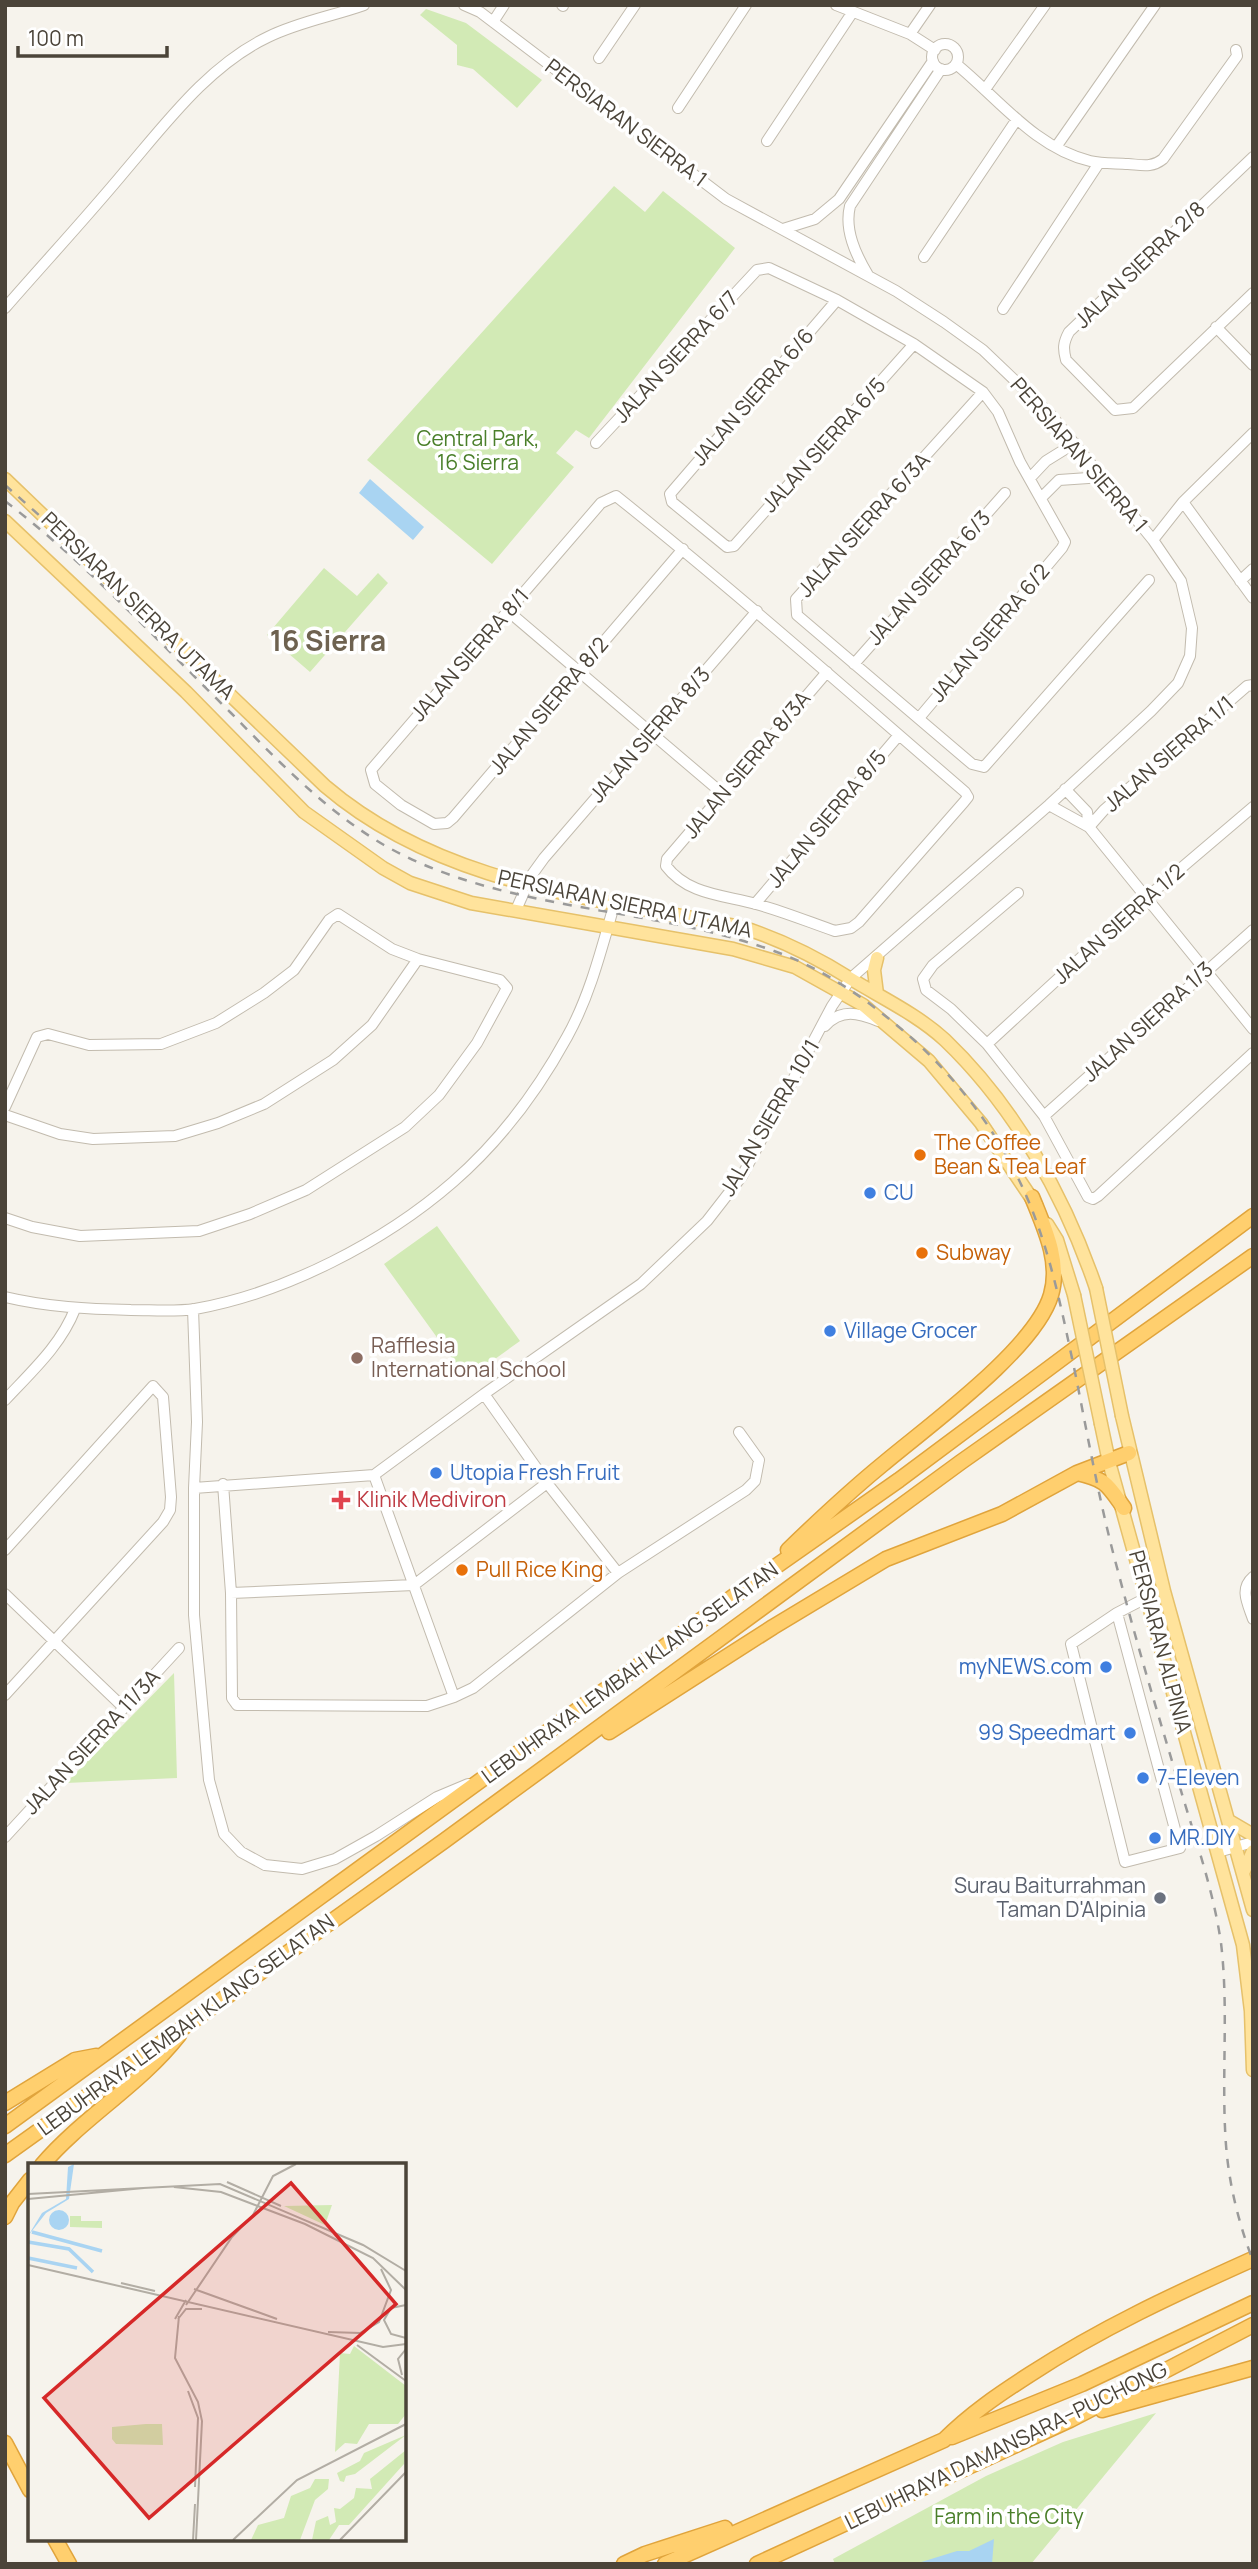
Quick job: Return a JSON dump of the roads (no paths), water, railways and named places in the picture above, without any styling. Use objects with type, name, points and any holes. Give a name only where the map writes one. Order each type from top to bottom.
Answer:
[{"type":"highway","points":[[748,1586],[852,1490],[1011,1354],[1040,1319],[1052,1294],[1053,1268],[1050,1242],[1032,1197]]},
{"type":"highway","name":"LEBUHRAYA LEMBAH KLANG SELATAN","points":[[5,2126],[748,1586],[899,1480],[1253,1216]]},
{"type":"highway","name":"LEBUHRAYA LEMBAH KLANG SELATAN","points":[[5,2155],[444,1841],[961,1462],[1253,1256]]},
{"type":"highway","points":[[444,1841],[656,1699],[886,1559],[1002,1514],[1077,1473],[1129,1453]]},
{"type":"highway","points":[[1077,1473],[1100,1478],[1124,1508]]},
{"type":"highway","points":[[44,2163],[58,2147],[162,2056],[188,2022]]},
{"type":"highway","points":[[5,2104],[75,2060],[101,2056]]},
{"type":"highway","points":[[5,2217],[28,2183]]},
{"type":"highway","points":[[944,2440],[966,2418],[1063,2353],[1130,2315],[1252,2259]]},
{"type":"highway","name":"LEBUHRAYA DAMANSARA–PUCHONG","points":[[796,2505],[944,2440],[1083,2384],[1253,2303]]},
{"type":"highway","name":"LEBUHRAYA DAMANSARA–PUCHONG","points":[[757,2564],[1070,2420],[1253,2325]]},
{"type":"highway","points":[[1070,2420],[1253,2368]]},
{"type":"highway","points":[[5,2442],[28,2486]]},
{"type":"highway","points":[[624,2564],[645,2554],[796,2505]]},
{"type":"highway","points":[[665,2564],[796,2505]]},
{"type":"highway","points":[[56,2541],[69,2564]]},
{"type":"main road","name":"PERSIARAN SIERRA UTAMA","points":[[5,479],[345,804],[389,832],[439,857],[527,886],[741,927],[773,937],[877,993],[944,1040],[996,1099],[1027,1143],[1065,1207],[1096,1288],[1122,1416]]},
{"type":"main road","name":"PERSIARAN SIERRA UTAMA","points":[[5,521],[186,692],[304,812],[383,868],[410,883],[471,903],[733,948],[769,958],[795,967],[842,992],[888,1024],[945,1078],[994,1142],[1032,1197],[1057,1240],[1074,1295],[1101,1424]]},
{"type":"main road","points":[[877,958],[874,971],[877,993]]},
{"type":"main road","name":"PERSIARAN ALPINIA","points":[[1122,1416],[1164,1591],[1253,1910]]},
{"type":"main road","name":"PERSIARAN ALPINIA","points":[[1101,1424],[1109,1462],[1124,1508],[1243,1945],[1252,2011],[1253,2070]]},
{"type":"main road","points":[[1229,1821],[1253,1835]]},
{"type":"main road","points":[[1243,1873],[1253,1851]]},
{"type":"street","points":[[5,308],[125,172],[174,111],[214,75],[267,37],[364,5]]},
{"type":"street","name":"PERSIARAN SIERRA 1","points":[[464,5],[480,12],[726,199],[840,260],[944,322],[984,350],[1051,415],[1075,443],[1153,540],[1181,581],[1192,628],[1190,656],[1178,683],[1049,805],[851,978],[842,992]]},
{"type":"street","points":[[493,22],[504,5]]},
{"type":"street","points":[[599,58],[635,5]]},
{"type":"street","points":[[678,108],[746,5]]},
{"type":"street","points":[[836,5],[910,34],[935,50]]},
{"type":"street","points":[[910,34],[930,5]]},
{"type":"street","points":[[986,88],[1045,5]]},
{"type":"street","points":[[1056,147],[1155,5]]},
{"type":"street","points":[[767,141],[852,13]]},
{"type":"street","points":[[802,239],[815,219],[839,199],[933,61],[935,50],[942,45],[951,45],[957,51],[956,64],[950,69],[941,69],[933,61]]},
{"type":"street","points":[[956,64],[986,88],[1036,136],[1056,147],[1087,161],[1144,166],[1156,164],[1163,159],[1237,55],[1236,50]]},
{"type":"street","points":[[869,277],[852,240],[847,216],[850,206],[941,69]]},
{"type":"street","points":[[901,108],[911,115]]},
{"type":"street","points":[[924,257],[1017,119]]},
{"type":"street","points":[[868,156],[879,162]]},
{"type":"street","name":"JALAN SIERRA 2/8","points":[[1216,327],[1133,408],[1115,410],[1066,360],[1063,350],[1064,341],[1079,323],[1253,157]]},
{"type":"street","points":[[1003,309],[1099,163]]},
{"type":"street","points":[[839,199],[850,206]]},
{"type":"street","points":[[783,229],[815,219]]},
{"type":"street","points":[[840,260],[852,240]]},
{"type":"street","name":"JALAN SIERRA 6/7","points":[[596,443],[757,270],[769,268],[837,300]]},
{"type":"street","points":[[1253,293],[1216,327],[1253,365]]},
{"type":"street","points":[[837,300],[914,344],[983,392],[998,412],[1041,498],[1059,481],[1103,477]]},
{"type":"street","name":"JALAN SIERRA 6/6","points":[[734,547],[727,547],[672,502],[670,494],[837,300]]},
{"type":"street","name":"JALAN SIERRA 6/5","points":[[734,547],[914,344]]},
{"type":"street","name":"JALAN SIERRA 6/3A","points":[[983,392],[796,599],[797,615],[972,764],[984,767],[1149,580]]},
{"type":"street","points":[[1153,540],[1183,502],[1253,433]]},
{"type":"street","points":[[1030,478],[1046,461],[1075,443]]},
{"type":"street","name":"JALAN SIERRA 6/3","points":[[854,664],[1005,493]]},
{"type":"street","name":"JALAN SIERRA 8/1","points":[[401,805],[375,784],[371,770],[601,503],[616,496],[683,549]]},
{"type":"street","name":"JALAN SIERRA 6/2","points":[[919,719],[1062,548],[1065,542],[1063,535],[1041,498]]},
{"type":"street","points":[[1183,502],[1253,598]]},
{"type":"street","points":[[683,549],[899,734],[968,797],[851,928],[835,931],[755,904]]},
{"type":"street","name":"JALAN SIERRA 8/2","points":[[401,805],[434,824],[447,823],[453,818],[683,549]]},
{"type":"street","points":[[1240,581],[1253,569]]},
{"type":"street","points":[[508,611],[723,794]]},
{"type":"street","name":"JALAN SIERRA 8/3","points":[[516,910],[544,858],[757,611]]},
{"type":"street","name":"JALAN SIERRA 8/3A","points":[[755,904],[707,894],[684,883],[666,866],[667,859],[827,672]]},
{"type":"street","name":"JALAN SIERRA 1/1","points":[[1089,827],[1104,810],[1247,686],[1253,685]]},
{"type":"street","name":"JALAN SIERRA 8/5","points":[[755,904],[899,734]]},
{"type":"street","points":[[1065,789],[1087,812],[1089,827]]},
{"type":"street","points":[[1049,805],[1089,827],[1253,1029]]},
{"type":"street","name":"JALAN SIERRA 1/2","points":[[987,1044],[1146,898],[1253,807]]},
{"type":"street","points":[[1018,893],[933,965],[923,979],[926,990],[951,1009],[987,1044],[1044,1116],[1088,1197],[1093,1199],[1253,1053]]},
{"type":"street","points":[[5,1297],[75,1309],[193,1309],[303,1276],[375,1237],[453,1182],[487,1148],[527,1100],[568,1036],[586,997],[615,902]]},
{"type":"street","points":[[5,1107],[37,1037],[48,1034],[89,1045],[161,1044],[216,1023],[264,993],[294,970],[333,915],[343,915],[392,949],[500,980],[507,988],[477,1043],[439,1095],[405,1126],[306,1190],[250,1214],[199,1231],[80,1236],[32,1227],[5,1218]]},
{"type":"street","name":"JALAN SIERRA 1/3","points":[[1044,1116],[1253,930]]},
{"type":"street","points":[[5,1115],[60,1134],[93,1139],[175,1136],[218,1124],[264,1104],[333,1060],[372,1025],[418,958]]},
{"type":"street","name":"JALAN SIERRA 10/1","points":[[374,1475],[641,1284],[707,1221],[742,1175],[842,992]]},
{"type":"street","points":[[818,1034],[836,1016],[851,1013],[888,1024]]},
{"type":"street","points":[[5,1399],[57,1344],[75,1309]]},
{"type":"street","points":[[193,1309],[197,1422],[194,1615],[209,1780],[224,1834],[241,1852],[265,1865],[302,1869],[335,1859],[437,1797],[491,1774]]},
{"type":"street","points":[[5,1550],[153,1386],[163,1396],[170,1510],[163,1522],[5,1695]]},
{"type":"street","points":[[484,1394],[547,1483],[618,1573]]},
{"type":"street","points":[[223,1484],[231,1593],[232,1698],[237,1705],[427,1706],[472,1688],[618,1573],[746,1490],[755,1482],[759,1460],[739,1432]]},
{"type":"street","points":[[194,1488],[374,1475],[454,1697]]},
{"type":"street","points":[[231,1593],[414,1585],[547,1483]]},
{"type":"street","points":[[1253,1577],[1245,1584],[1244,1590],[1253,1619]]},
{"type":"street","points":[[5,1594],[123,1707]]},
{"type":"street","points":[[1117,1613],[1180,1847],[1125,1862],[1071,1644],[1117,1613],[1148,1597]]},
{"type":"street","name":"JALAN SIERRA 11/3A","points":[[5,1837],[179,1648]]},
{"type":"street","points":[[1218,1852],[1253,1842]]},
{"type":"water","points":[[370,479],[424,527],[413,540],[359,493]]},
{"type":"water","points":[[994,2539],[992,2564],[915,2564],[957,2551],[969,2551]]},
{"type":"railway","points":[[5,485],[57,531]]},
{"type":"railway","points":[[5,501],[93,577],[303,784],[363,832],[430,867],[477,884],[726,936],[794,959],[831,978],[898,1026],[944,1070],[983,1118],[1015,1172],[1045,1247],[1065,1324],[1113,1551],[1214,1908],[1223,1968],[1227,2160],[1235,2204],[1253,2261]]},
{"type":"place","name":"The Coffee Bean & Tea Leaf","points":[[920,1155]]},
{"type":"place","name":"CU","points":[[870,1193]]},
{"type":"place","name":"Subway","points":[[922,1253]]},
{"type":"place","name":"Village Grocer","points":[[830,1331]]},
{"type":"place","name":"Rafflesia International School","points":[[357,1358]]},
{"type":"place","name":"Utopia Fresh Fruit","points":[[436,1473]]},
{"type":"place","name":"Klinik Mediviron","points":[[341,1500]]},
{"type":"place","name":"Pull Rice King","points":[[462,1570]]},
{"type":"place","name":"myNEWS.com","points":[[1106,1667]]},
{"type":"place","name":"99 Speedmart","points":[[1130,1733]]},
{"type":"place","name":"7-Eleven","points":[[1143,1778]]},
{"type":"place","name":"MR.DIY","points":[[1155,1838]]},
{"type":"place","name":"Surau Baiturrahman Taman D'Alpinia","points":[[1160,1898]]},
{"type":"district","name":"16 Sierra","points":[[328,641]]},
{"type":"park label","name":"Central Park, 16 Sierra","points":[[478,451]]},
{"type":"park label","name":"Farm in the City","points":[[1009,2517]]}]
